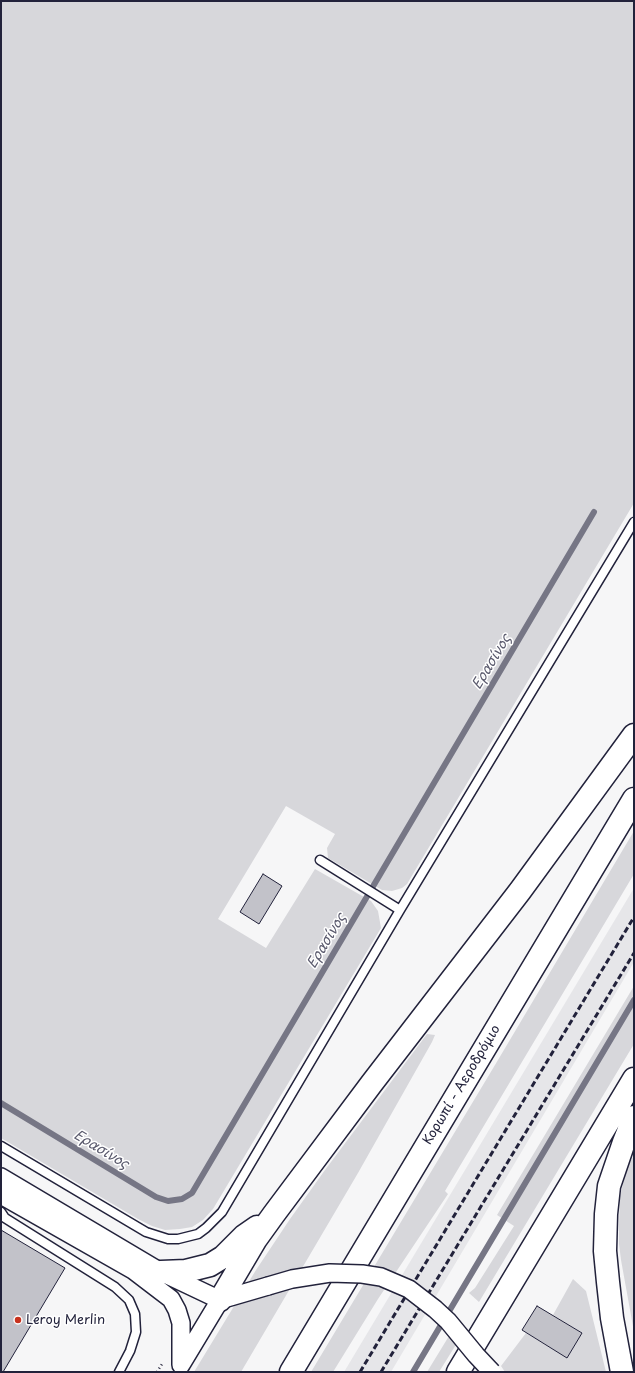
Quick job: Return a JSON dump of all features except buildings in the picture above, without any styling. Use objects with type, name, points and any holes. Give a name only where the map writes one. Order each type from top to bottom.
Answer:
[{"type":"highway","points":[[220,1300],[256,1239],[274,1214],[377,1076],[520,891],[634,735]]},
{"type":"highway","name":"Κορωπί - Αεροδρόμιο","points":[[291,1372],[634,799]]},
{"type":"highway","points":[[458,1372],[634,1079]]},
{"type":"highway","points":[[622,1372],[608,1289],[605,1252],[606,1214],[610,1186],[624,1142],[634,1117]]},
{"type":"highway","points":[[161,1272],[186,1272],[210,1266],[223,1257],[244,1236],[274,1214]]},
{"type":"street","points":[[1,1177],[161,1272],[220,1300],[292,1279],[330,1273],[362,1274],[380,1277],[409,1289],[435,1309],[448,1321],[492,1372]]},
{"type":"street","points":[[1,1194],[132,1270],[170,1299],[177,1310],[181,1323],[179,1368]]},
{"type":"street","points":[[179,1368],[220,1300]]},
{"type":"street","points":[[476,1355],[479,1372]]},
{"type":"lane","points":[[1,1146],[146,1232],[168,1238],[189,1237],[198,1234],[206,1228],[222,1212],[400,910],[634,522]]},
{"type":"lane","points":[[320,860],[400,910]]},
{"type":"lane","points":[[1,1212],[5,1218],[115,1287],[128,1300],[135,1314],[136,1332],[130,1351],[119,1372]]},
{"type":"shaded area","points":[[1,1],[634,1],[634,503],[407,884],[402,888],[392,891],[382,890],[328,858],[327,848],[335,834],[286,806],[218,919],[266,948],[315,869],[371,901],[378,911],[381,928],[213,1209],[203,1220],[192,1227],[180,1229],[165,1230],[152,1226],[138,1219],[1,1138]]},
{"type":"shaded area","points":[[634,831],[634,874],[445,1191],[448,1194],[378,1299],[333,1372],[311,1372],[495,1065]]},
{"type":"shaded area","points":[[634,888],[634,962],[391,1372],[344,1372]]},
{"type":"shaded area","points":[[634,986],[634,1044],[479,1302],[469,1293],[475,1288],[514,1226],[497,1215]]},
{"type":"shaded area","points":[[427,1034],[435,1035],[432,1042],[358,1173],[241,1372],[194,1372],[256,1270],[290,1219]]},
{"type":"shaded area","points":[[634,1155],[634,1332],[621,1260],[619,1226],[620,1196],[627,1168]]},
{"type":"shaded area","points":[[573,1279],[586,1291],[606,1372],[505,1372],[501,1366],[526,1333],[566,1357],[582,1333],[553,1315]]},
{"type":"shaded area","points":[[449,1336],[457,1343],[439,1372],[427,1372]]},
{"type":"waterway","name":"Ερασίνος","points":[[1,1103],[156,1197],[168,1201],[182,1199],[192,1193],[594,512]]},
{"type":"waterway","points":[[413,1372],[634,1000]]},
{"type":"railway","points":[[360,1372],[634,917]]},
{"type":"railway","points":[[381,1372],[634,953]]},
{"type":"place","name":"Leroy Merlin","points":[[18,1320]]}]
